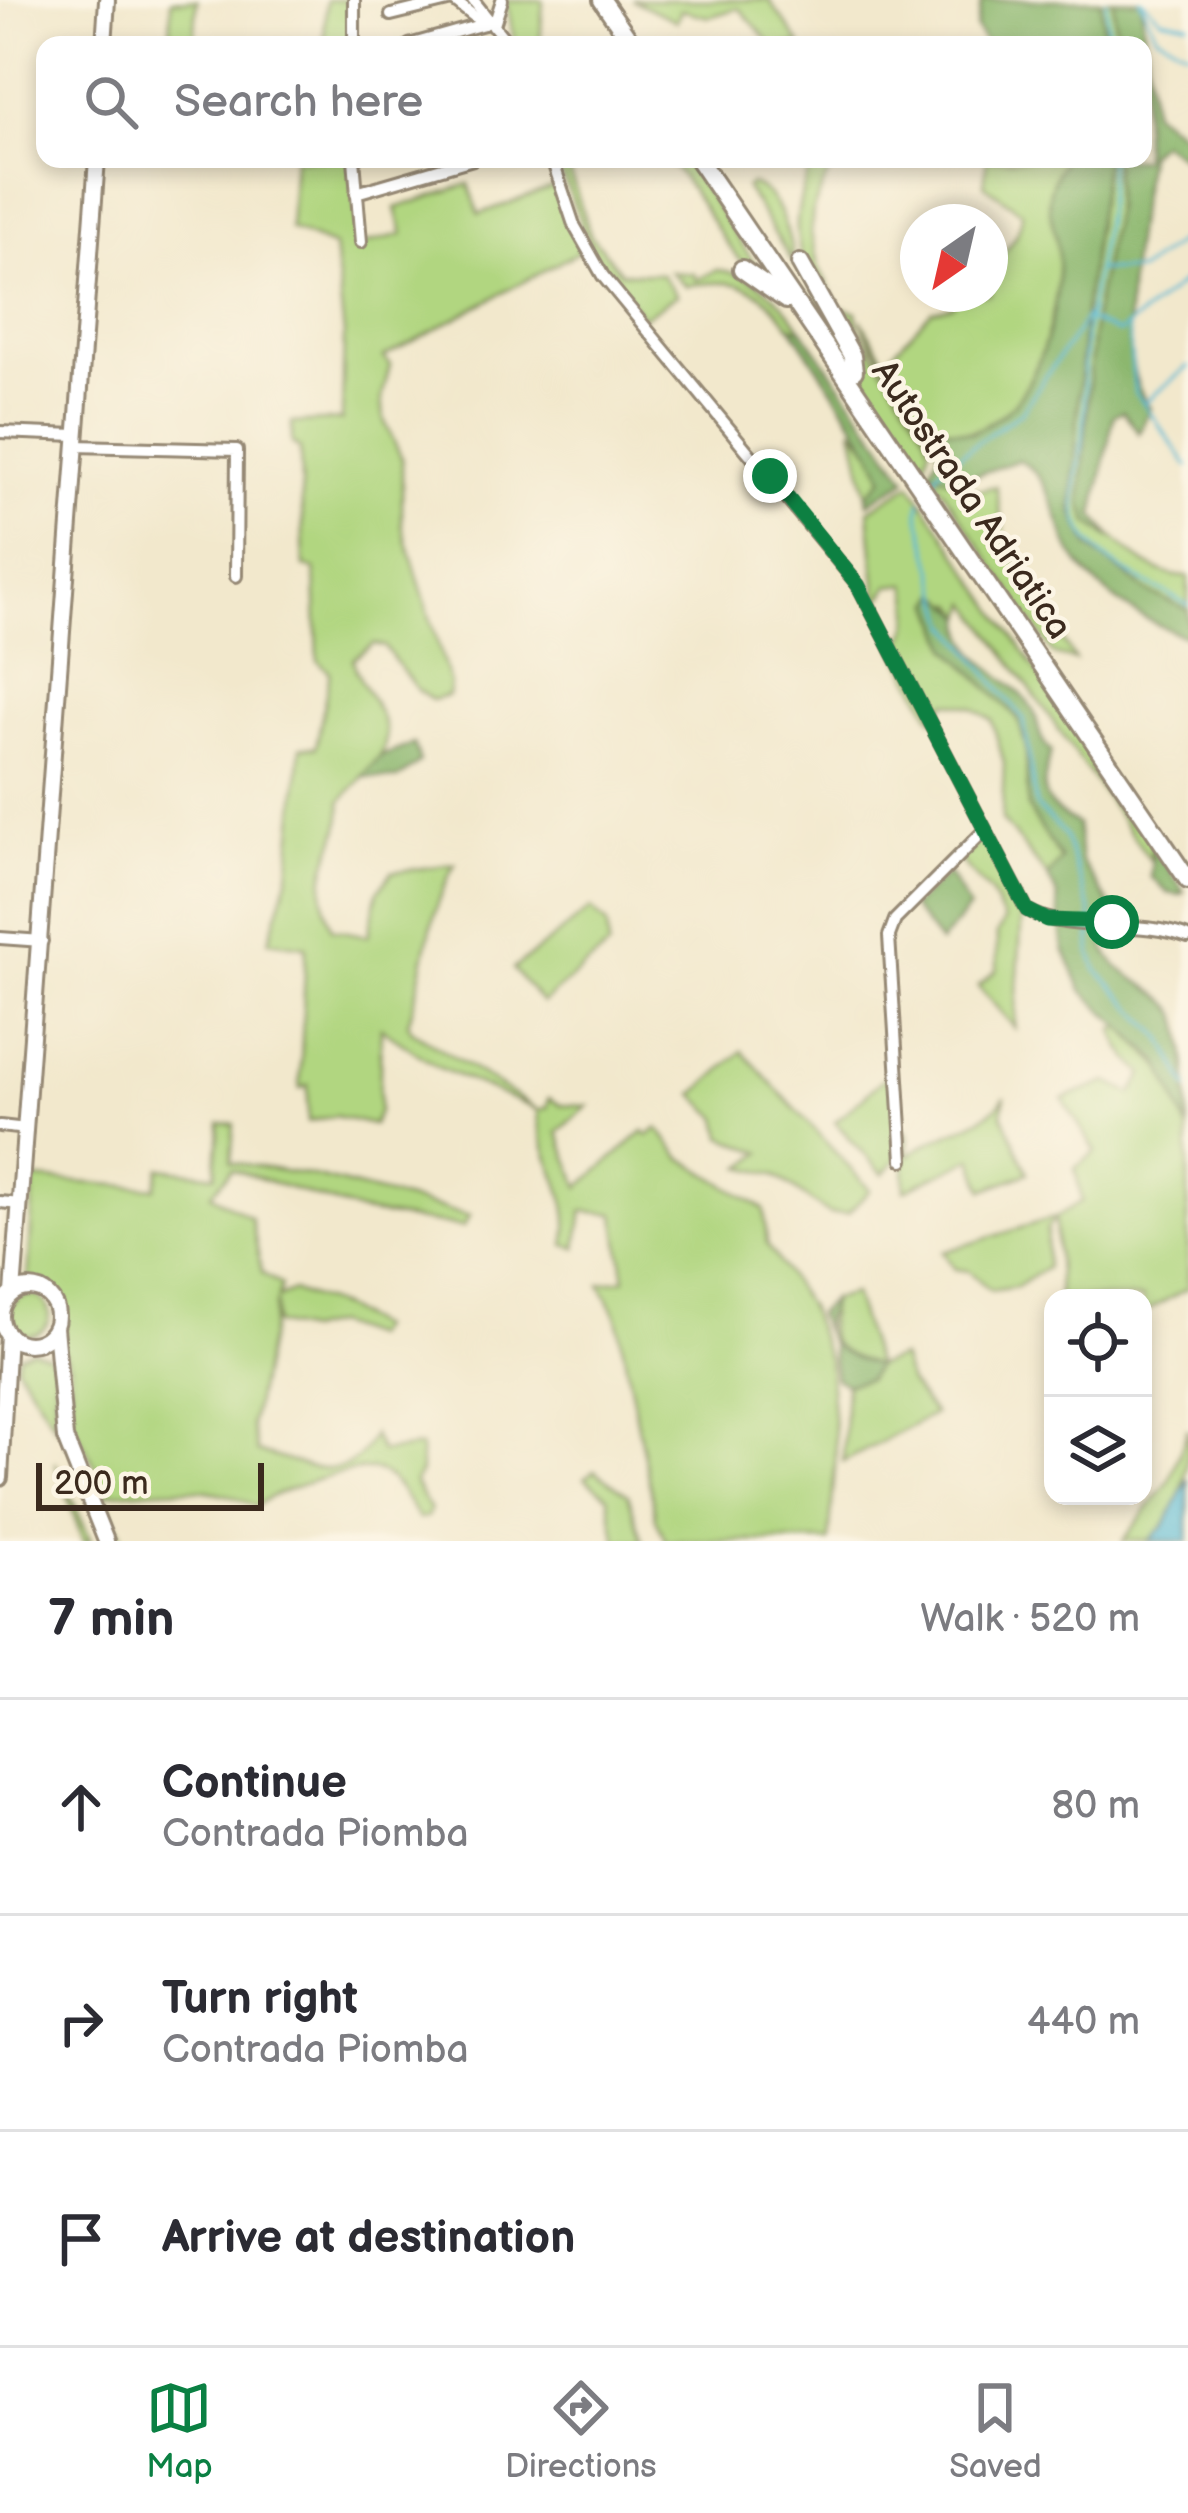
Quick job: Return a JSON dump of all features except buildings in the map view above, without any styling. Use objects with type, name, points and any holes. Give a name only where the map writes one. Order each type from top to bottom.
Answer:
[{"type":"highway","points":[[590,0],[614,36]]},
{"type":"highway","points":[[602,0],[627,36]]},
{"type":"highway","name":"Autostrada Adriatica","points":[[704,168],[1188,862]]},
{"type":"highway","name":"Autostrada Adriatica","points":[[716,168],[896,432],[1188,880]]},
{"type":"highway","points":[[800,263],[852,356],[854,371]]},
{"type":"highway","points":[[742,269],[786,300],[820,347],[829,350]]},
{"type":"main road","points":[[104,36],[106,0]]},
{"type":"main road","points":[[0,1478],[7,1379],[6,1299],[16,1256],[42,940],[96,168]]},
{"type":"main road","points":[[16,1256],[20,1274],[54,1303],[65,1438],[106,1541]]},
{"type":"main road","points":[[6,1299],[34,1288]]},
{"type":"main road","points":[[7,1379],[30,1343],[55,1327]]},
{"type":"main road","points":[[4,1329],[62,1361]]},
{"type":"street","points":[[354,0],[354,36]]},
{"type":"street","points":[[391,15],[452,0],[490,24]]},
{"type":"street","points":[[473,0],[501,36]]},
{"type":"street","points":[[444,36],[490,24],[502,0]]},
{"type":"street","points":[[355,168],[361,242]]},
{"type":"street","points":[[356,193],[441,168]]},
{"type":"street","points":[[555,168],[574,225],[603,277],[858,585],[1027,910],[1047,920],[1112,922],[1187,938]]},
{"type":"street","points":[[0,432],[237,450],[236,576]]},
{"type":"street","points":[[903,1160],[889,936],[895,920],[984,831]]},
{"type":"street","points":[[0,938],[42,940]]},
{"type":"street","points":[[0,1126],[26,1129]]},
{"type":"street","points":[[0,1202],[20,1204]]},
{"type":"green space","points":[[171,0],[197,0],[195,36],[170,36]]},
{"type":"green space","points":[[326,0],[350,0],[350,36],[324,36]]},
{"type":"green space","points":[[506,0],[543,0],[541,36],[513,36]]},
{"type":"green space","points":[[632,0],[769,0],[795,36],[764,36],[739,8],[709,17],[681,10],[677,21]]},
{"type":"green space","points":[[982,0],[1101,0],[1104,36],[981,36],[976,28]]},
{"type":"green space","points":[[1101,0],[1113,0],[1116,36],[1104,36]]},
{"type":"green space","points":[[1113,0],[1141,0],[1145,36],[1116,36]]},
{"type":"green space","points":[[1152,111],[1188,138],[1188,161],[1160,142],[1152,149]]},
{"type":"green space","points":[[293,168],[352,168],[359,245],[403,234],[396,208],[469,184],[479,214],[556,186],[582,250],[384,357],[390,365],[382,397],[384,420],[402,459],[402,525],[450,684],[448,696],[432,700],[417,690],[384,646],[373,644],[353,659],[382,720],[385,745],[375,764],[341,802],[323,888],[332,929],[368,936],[378,891],[392,872],[455,864],[438,902],[408,1023],[412,1031],[538,1110],[437,1067],[381,1028],[379,1111],[373,1125],[335,1116],[308,1122],[308,1085],[300,1088],[306,946],[269,941],[289,875],[301,747],[316,747],[330,672],[318,661],[315,569],[304,567],[300,449],[292,443],[292,423],[342,420],[344,334],[334,247],[290,229]]},
{"type":"green space","points":[[559,168],[568,168],[591,236],[621,272],[661,274],[677,295],[643,317],[591,250]]},
{"type":"green space","points":[[673,168],[691,170],[768,283],[737,256]]},
{"type":"green space","points":[[810,168],[831,168],[813,209],[811,233],[818,266],[839,307],[857,312],[857,327],[925,433],[930,447],[924,466],[848,352],[813,286],[797,231]]},
{"type":"green space","points":[[986,168],[1060,168],[1052,200],[1059,268],[1043,348],[1018,398],[1000,417],[978,429],[951,432],[939,451],[861,320],[886,360],[930,312],[1008,312],[1008,248],[1022,212],[984,185]]},
{"type":"green space","points":[[1060,168],[1104,168],[1084,314],[1072,509],[1089,547],[1148,592],[1188,610],[1188,637],[1128,608],[1090,577],[1071,551],[1049,493],[1019,460],[956,482],[930,471],[939,451],[936,426],[972,433],[1013,405],[1035,369],[1057,292],[1058,256],[1049,208]]},
{"type":"green space","points":[[1104,168],[1114,168],[1114,210],[1094,316],[1081,502],[1142,561],[1188,577],[1188,610],[1148,593],[1088,547],[1072,508],[1084,314]]},
{"type":"green space","points":[[1114,168],[1145,168],[1128,321],[1137,384],[1150,408],[1139,433],[1123,411],[1114,415],[1094,515],[1111,539],[1089,523],[1081,502],[1094,316],[1114,210]]},
{"type":"green space","points":[[751,184],[777,207],[795,266],[746,188]]},
{"type":"green space","points":[[717,270],[765,288],[801,328],[791,327],[768,301],[746,287],[686,286],[671,272],[694,274],[696,280]]},
{"type":"green space","points":[[791,327],[801,328],[907,479],[868,503],[867,495],[883,478],[879,467]]},
{"type":"green space","points":[[853,428],[883,465],[881,484],[867,495]]},
{"type":"green space","points":[[930,471],[979,490],[996,486],[1007,551],[1075,660],[1054,655]]},
{"type":"green space","points":[[911,484],[1153,844],[1149,859],[970,603],[965,616],[956,604],[933,603],[950,649],[1018,718],[1026,746],[1028,808],[1061,860],[1048,877],[1002,820],[1004,763],[992,720],[972,707],[947,702],[933,719],[895,648],[910,619],[907,584],[889,586],[878,604],[869,510]]},
{"type":"green space","points":[[939,593],[965,616],[965,631],[978,656],[1024,697],[1035,714],[1051,751],[1045,794],[1054,809],[1077,824],[1081,861],[1119,919],[1121,929],[1102,934],[1105,949],[1122,970],[1158,993],[1178,1014],[1186,1055],[1188,1129],[1160,1063],[1082,990],[1064,949],[1057,895],[1048,877],[1061,859],[1028,808],[1026,746],[1018,719],[950,649],[933,603]]},
{"type":"green space","points":[[414,744],[420,762],[398,779],[362,777],[381,756]]},
{"type":"green space","points":[[983,837],[1022,909],[1015,1028],[978,986],[997,970],[997,934],[1004,921],[991,894],[960,861]]},
{"type":"green space","points":[[1153,844],[1184,892],[1181,895],[1168,893],[1151,877]]},
{"type":"green space","points":[[948,873],[969,908],[940,943],[911,907]]},
{"type":"green space","points":[[591,909],[607,925],[609,947],[542,1003],[513,969]]},
{"type":"green space","points":[[1121,1026],[1169,1076],[1188,1129],[1188,1288],[1152,1308],[1152,1289],[1059,1289],[1055,1218],[1047,1229],[1046,1268],[1016,1287],[991,1291],[969,1271],[955,1269],[943,1252],[1056,1217],[1082,1201],[1075,1168],[1096,1152],[1063,1099],[1108,1082],[1132,1094],[1144,1074],[1129,1059],[1114,1030]]},
{"type":"green space","points":[[742,1051],[870,1190],[848,1213],[829,1214],[775,1175],[743,1167],[762,1153],[723,1137],[719,1118],[694,1095]]},
{"type":"green space","points":[[892,1071],[900,1156],[883,1174],[835,1122]]},
{"type":"green space","points":[[1005,1096],[1002,1113],[1028,1173],[984,1190],[973,1158],[905,1190],[903,1131],[908,1133],[908,1156],[986,1115]]},
{"type":"green space","points":[[549,1098],[561,1105],[588,1106],[558,1132],[580,1187],[644,1131],[648,1136],[658,1128],[681,1157],[764,1209],[767,1244],[808,1307],[829,1362],[836,1455],[829,1541],[666,1541],[656,1519],[617,1317],[600,1284],[625,1279],[615,1214],[583,1211],[577,1248],[565,1245],[566,1209],[538,1110],[547,1108]]},
{"type":"green space","points":[[220,1123],[234,1124],[231,1162],[313,1176],[470,1216],[463,1227],[361,1212],[232,1169],[211,1194],[251,1218],[262,1273],[281,1285],[278,1298],[293,1291],[341,1307],[377,1328],[371,1337],[334,1324],[306,1331],[275,1324],[276,1302],[251,1425],[257,1452],[321,1469],[350,1464],[373,1435],[381,1452],[420,1447],[421,1472],[414,1482],[430,1510],[427,1517],[419,1519],[382,1473],[364,1470],[293,1488],[256,1507],[200,1490],[103,1494],[124,1541],[115,1541],[95,1498],[102,1494],[98,1472],[72,1422],[70,1366],[56,1338],[58,1307],[48,1292],[28,1279],[34,1179],[155,1188],[160,1168],[215,1175]]},
{"type":"green space","points":[[853,1294],[876,1366],[901,1357],[909,1383],[934,1414],[843,1462],[846,1384],[868,1378],[866,1362],[835,1346],[829,1323],[831,1300]]},
{"type":"green space","points":[[29,1295],[43,1301],[49,1315],[43,1329],[29,1335],[15,1329],[9,1315],[15,1301]]},
{"type":"green space","points":[[831,1300],[825,1320],[828,1338],[816,1314]]},
{"type":"green space","points":[[828,1339],[876,1366],[868,1379],[846,1384],[835,1378]]},
{"type":"green space","points":[[32,1349],[49,1355],[55,1365],[55,1426],[16,1365],[19,1354]]},
{"type":"green space","points":[[1188,1428],[1185,1475],[1171,1516],[1150,1541],[1123,1541],[1152,1505],[1170,1480]]},
{"type":"green space","points":[[55,1462],[91,1541],[83,1541]]},
{"type":"green space","points":[[594,1470],[628,1494],[643,1541],[617,1541],[608,1496],[585,1478]]},
{"type":"water","points":[[1188,1479],[1188,1541],[1150,1541],[1165,1525]]},
{"type":"waterway","points":[[1106,0],[1108,36]]},
{"type":"waterway","points":[[1140,0],[1156,34],[1188,51]]},
{"type":"waterway","points":[[1142,0],[1161,18],[1188,23]]},
{"type":"waterway","points":[[1109,168],[1085,345],[1077,516],[1089,541],[1111,562],[1188,605]]},
{"type":"waterway","points":[[1096,270],[1139,271],[1188,235]]},
{"type":"waterway","points":[[1088,320],[1119,333],[1188,278]]},
{"type":"waterway","points":[[928,488],[940,469],[1022,411],[1090,312]]},
{"type":"waterway","points":[[1128,328],[1135,393],[1144,403],[1188,367]]},
{"type":"waterway","points":[[1144,404],[1188,466]]},
{"type":"waterway","points":[[920,501],[919,514],[949,624],[1024,720],[1036,806],[1064,834],[1091,912],[1091,953],[1097,970],[1163,1039],[1188,1088]]},
{"type":"route","points":[[770,476],[858,585],[1027,910],[1047,920],[1112,922]]}]
